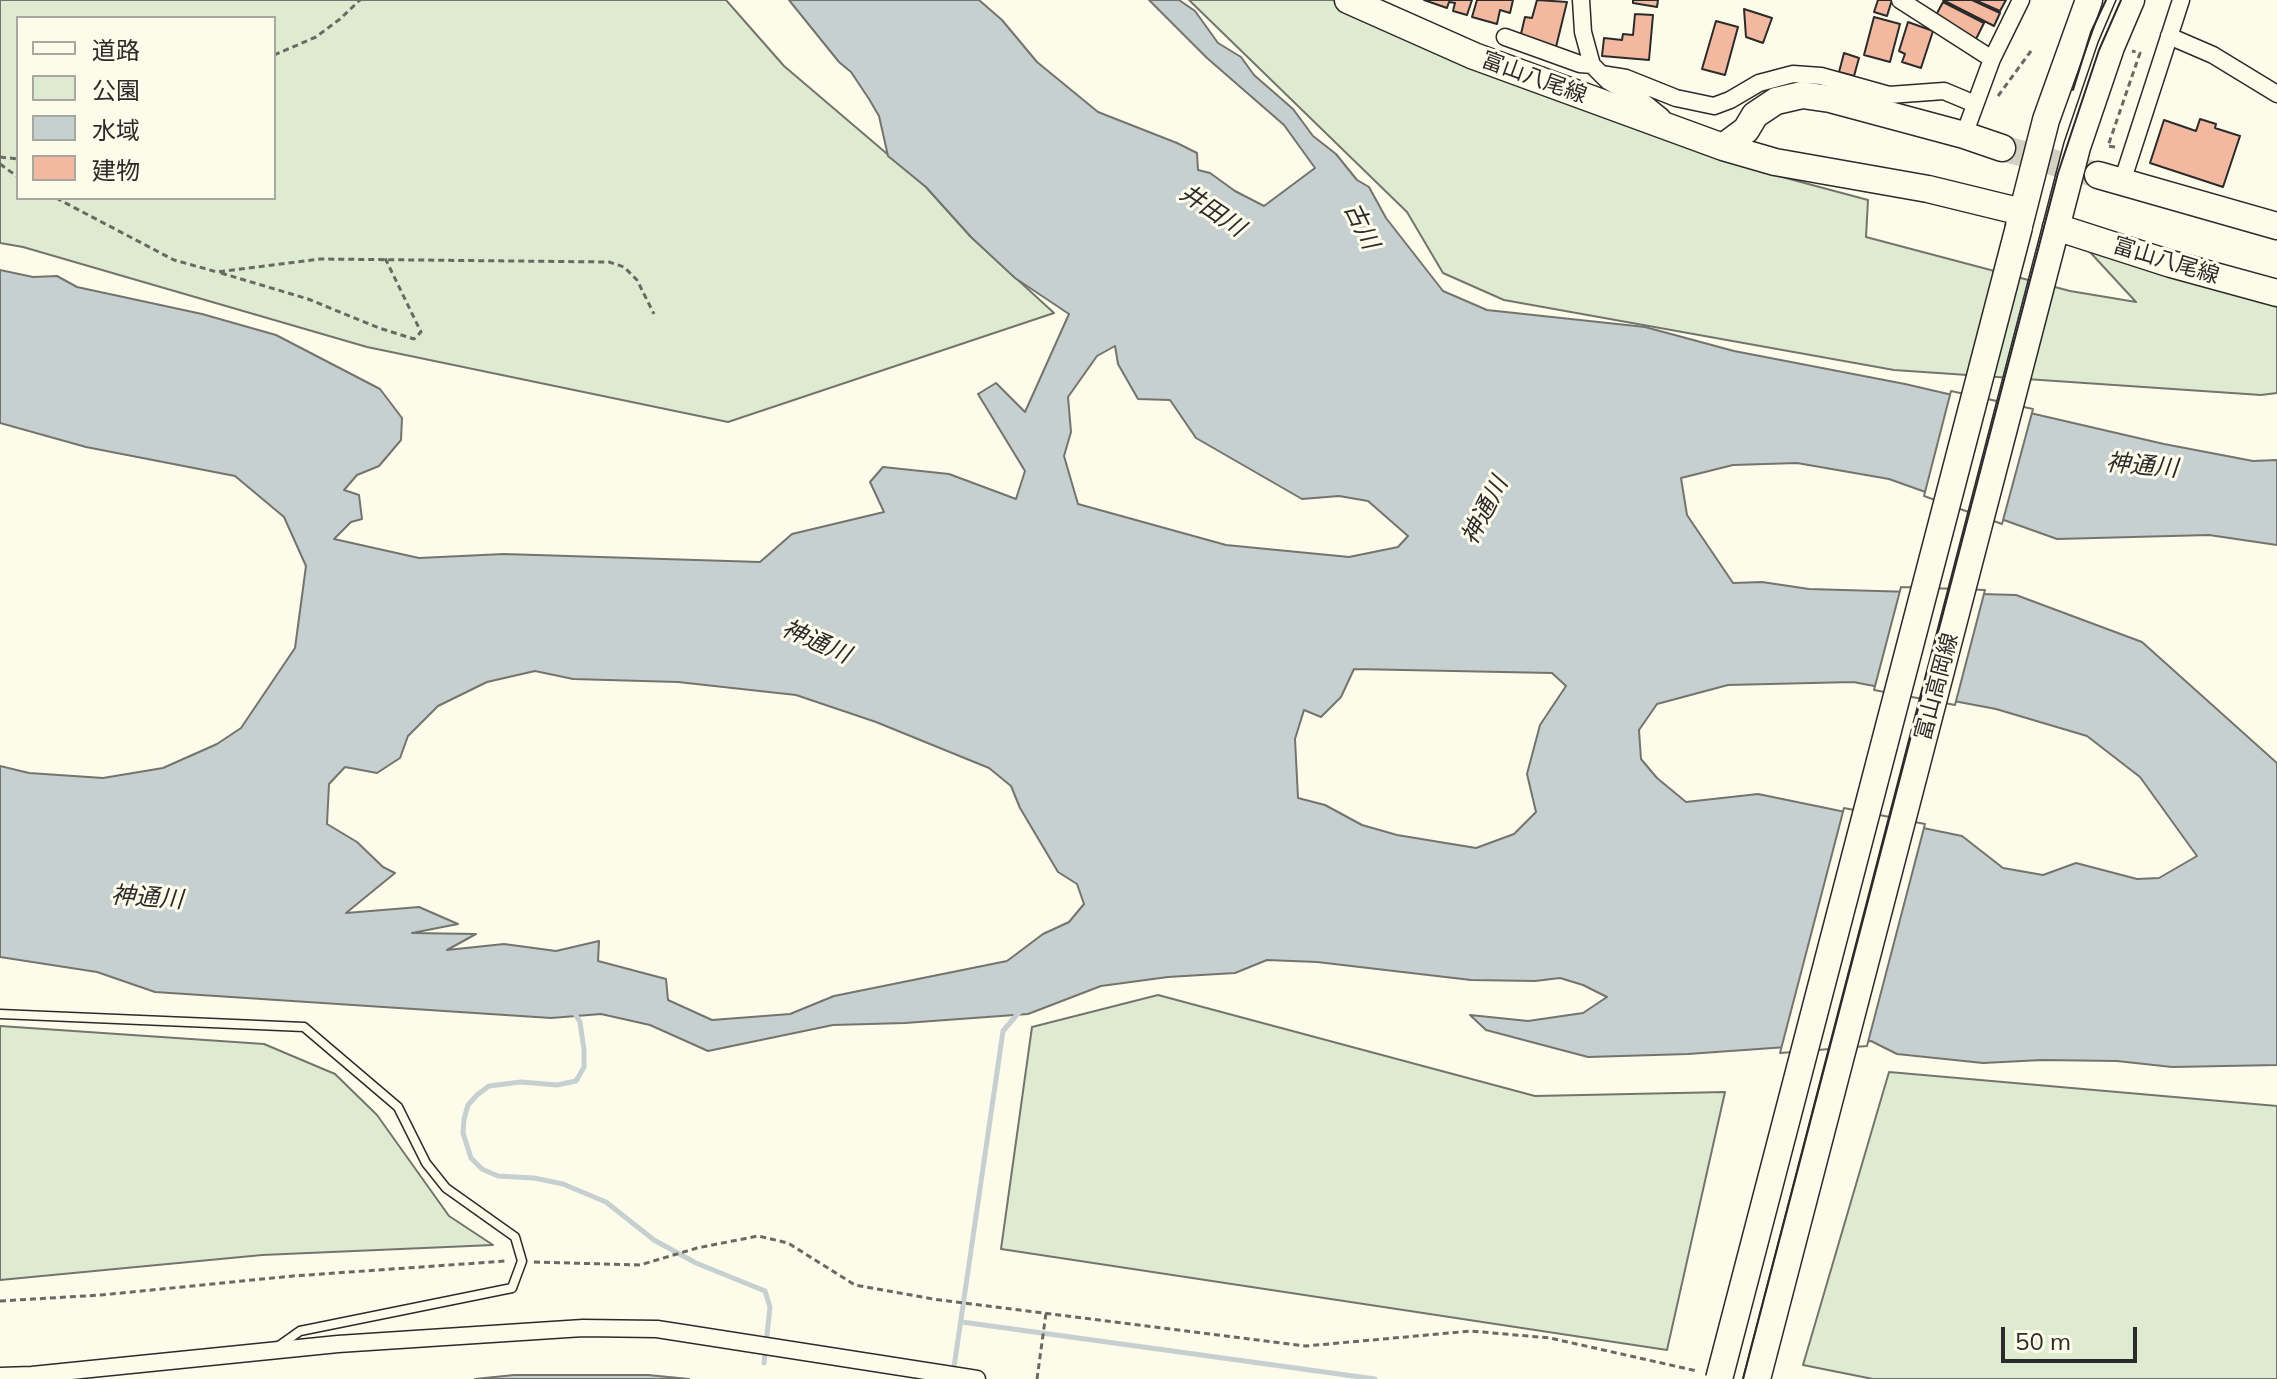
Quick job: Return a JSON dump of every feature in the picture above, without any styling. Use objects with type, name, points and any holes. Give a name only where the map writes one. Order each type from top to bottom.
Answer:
[{"type":"main road","name":"富山八尾線","points":[[1348,0],[1474,56],[1723,147],[1775,162],[1928,189],[2020,219]]},
{"type":"main road","name":"富山高岡線","points":[[1710,1376],[2056,88],[2089,0]]},
{"type":"main road","name":"富山高岡線","points":[[1757,1379],[2077,147],[2111,47],[2131,0]]},
{"type":"main road","points":[[1723,147],[1746,130],[1755,115],[1776,101],[1802,95],[1830,99],[2002,148]]},
{"type":"main road","points":[[2110,178],[2277,226]]},
{"type":"main road","name":"富山八尾線","points":[[2055,232],[2277,293]]},
{"type":"street","points":[[1581,0],[1583,32],[1596,70],[1681,132]]},
{"type":"street","points":[[1900,0],[1992,59]]},
{"type":"street","points":[[1964,135],[1992,59],[2021,0]]},
{"type":"street","points":[[2110,178],[2181,0]]},
{"type":"street","points":[[2169,36],[2213,55],[2277,94]]},
{"type":"street","points":[[1505,37],[1676,98],[1714,106],[1759,83],[1793,74],[1821,76],[1889,95],[1944,91],[1975,104]]},
{"type":"street","points":[[0,1376],[34,1377],[338,1344],[583,1328],[657,1329],[977,1379]]},
{"type":"lane","points":[[0,1014],[304,1027],[398,1107],[426,1163],[446,1188],[515,1237],[522,1261],[512,1288],[300,1331],[269,1353]]},
{"type":"path","points":[[276,54],[316,37],[360,0]]},
{"type":"path","points":[[1996,99],[2031,51]]},
{"type":"path","points":[[60,200],[174,260],[308,299],[414,339],[421,332],[385,258]]},
{"type":"path","points":[[217,272],[320,259],[609,262],[624,267],[637,280],[654,314]]},
{"type":"path","points":[[0,1301],[522,1261],[640,1265],[697,1248],[758,1236],[788,1243],[855,1285],[933,1299],[1306,1346],[1471,1331],[1550,1338],[1710,1376]]},
{"type":"path","points":[[1037,1379],[1046,1313]]},
{"type":"green space","points":[[0,0],[726,0],[784,66],[926,187],[971,237],[1054,313],[728,422],[367,347],[23,247],[0,243]]},
{"type":"green space","points":[[1189,0],[1333,0],[1497,76],[1771,174],[1868,200],[1866,237],[2070,291],[2136,302],[2089,251],[2277,294],[2277,393],[2261,395],[1894,370],[1504,300],[1443,273],[1407,212]]},
{"type":"green space","points":[[1158,995],[1535,1096],[1725,1092],[1667,1350],[1001,1249],[1032,1027]]},
{"type":"green space","points":[[0,1026],[264,1044],[335,1074],[377,1115],[449,1216],[493,1245],[262,1255],[0,1280]]},
{"type":"green space","points":[[1889,1072],[2277,1106],[2277,1379],[1873,1379],[1803,1365]]},
{"type":"water","points":[[789,0],[979,0],[1002,20],[1037,62],[1098,112],[1197,153],[1198,170],[1210,173],[1264,206],[1315,168],[1284,125],[1207,58],[1149,0],[1179,0],[1195,11],[1218,43],[1241,57],[1254,75],[1293,109],[1313,136],[1336,154],[1357,180],[1369,187],[1386,218],[1443,291],[1487,310],[1645,327],[1734,351],[1905,384],[2164,444],[2253,461],[2277,460],[2277,545],[2209,535],[2057,539],[1889,479],[1797,463],[1733,465],[1681,478],[1687,515],[1733,583],[1762,582],[1809,589],[2016,595],[2142,642],[2277,763],[2277,1065],[2172,1067],[2117,1061],[2042,1060],[1983,1063],[1897,1054],[1871,1041],[1688,1054],[1588,1057],[1486,1030],[1470,1015],[1528,1021],[1583,1013],[1607,997],[1560,978],[1535,981],[1471,980],[1317,962],[1267,960],[1235,973],[1168,977],[1101,986],[1028,1014],[833,1025],[708,1051],[650,1025],[601,1014],[551,1018],[155,992],[97,972],[0,957],[0,766],[29,773],[103,778],[163,768],[217,744],[241,728],[295,648],[306,566],[284,517],[235,476],[86,447],[0,423],[0,270],[33,277],[57,276],[77,287],[202,314],[276,335],[380,389],[402,418],[401,440],[379,466],[357,475],[344,490],[359,495],[362,519],[351,522],[334,539],[419,558],[504,554],[760,562],[792,534],[884,512],[870,482],[883,467],[949,474],[1016,499],[1025,471],[978,394],[996,383],[1025,412],[1069,314],[1015,278],[971,237],[926,187],[888,156],[879,116],[851,72],[839,62]],"holes":[[[1115,346],[1118,364],[1138,399],[1170,400],[1196,438],[1302,499],[1339,496],[1368,501],[1408,536],[1398,547],[1349,557],[1226,545],[1078,504],[1064,456],[1071,432],[1068,397],[1097,356]],[[1354,669],[1552,673],[1566,686],[1540,725],[1527,774],[1536,812],[1514,834],[1476,848],[1397,835],[1362,825],[1325,805],[1298,798],[1295,739],[1304,710],[1321,717],[1341,697]],[[535,671],[573,679],[678,682],[796,695],[876,722],[989,768],[1011,786],[1020,808],[1058,872],[1077,884],[1084,904],[1069,922],[1043,934],[1007,961],[834,996],[790,1014],[712,1020],[668,1000],[666,979],[598,961],[599,941],[556,951],[504,944],[447,950],[476,934],[412,933],[458,924],[419,907],[346,913],[395,873],[383,867],[357,842],[327,824],[329,784],[345,767],[377,773],[400,758],[408,736],[438,706],[487,682]],[[1853,682],[1996,709],[2087,736],[2140,777],[2197,856],[2159,878],[2137,879],[2076,863],[2043,875],[2003,868],[1962,836],[1758,794],[1686,802],[1657,778],[1641,759],[1639,730],[1657,704],[1728,685]]]},
{"type":"water","points":[[514,1375],[648,1375],[689,1379],[475,1379]]},
{"type":"pier","points":[[1951,391],[2033,409],[2002,524],[1924,496]]},
{"type":"pier","points":[[1901,587],[1985,590],[1955,705],[1874,690]]},
{"type":"pier","points":[[1844,808],[1925,824],[1867,1046],[1780,1053]]},
{"type":"building","points":[[1424,0],[1472,0],[1467,15],[1453,11],[1455,3],[1449,2],[1447,8]]},
{"type":"building","points":[[1477,0],[1513,0],[1510,13],[1500,10],[1497,24],[1472,17]]},
{"type":"building","points":[[1537,0],[1567,2],[1556,47],[1520,38],[1525,17],[1532,18]]},
{"type":"building","points":[[1633,0],[1658,0],[1657,7],[1633,3]]},
{"type":"building","points":[[1878,0],[1892,0],[1887,16],[1874,12]]},
{"type":"building","points":[[1943,0],[1972,0],[2000,13],[1994,26]]},
{"type":"building","points":[[1975,0],[2006,0],[2000,11]]},
{"type":"building","points":[[1943,2],[1984,23],[1974,43],[1935,17]]},
{"type":"building","points":[[1744,9],[1772,18],[1763,43],[1746,37]]},
{"type":"building","points":[[1635,14],[1653,15],[1649,60],[1602,56],[1604,38],[1622,40],[1623,34],[1633,35]]},
{"type":"building","points":[[1874,17],[1900,24],[1890,62],[1864,55]]},
{"type":"building","points":[[1716,21],[1738,27],[1725,75],[1702,69]]},
{"type":"building","points":[[1908,22],[1933,31],[1921,68],[1902,62],[1905,54],[1899,51]]},
{"type":"building","points":[[1844,53],[1859,58],[1854,76],[1839,72]]},
{"type":"building","points":[[2200,119],[2216,124],[2215,128],[2240,136],[2223,187],[2150,163],[2164,120],[2196,131]]},
{"type":"waterway","points":[[953,1374],[1003,1031],[1021,1010]]},
{"type":"waterway","points":[[574,1012],[580,1022],[584,1050],[584,1067],[576,1081],[557,1085],[521,1082],[489,1086],[468,1105],[464,1119],[463,1133],[471,1158],[482,1169],[498,1176],[534,1178],[563,1184],[606,1202],[654,1240],[696,1263],[765,1291],[770,1307],[764,1363]]},
{"type":"waterway","points":[[962,1322],[1375,1379]]},
{"type":"tunnel","points":[[2002,148],[2094,174]]},
{"type":"tram line","points":[[2073,90],[2091,32],[2106,0]]},
{"type":"tram line","points":[[1743,1379],[2058,173],[2099,50],[2121,0]]},
{"type":"tram line","points":[[1824,1025],[1862,878]]},
{"type":"water label","name":"井田川","points":[[1212,211]]},
{"type":"water label","name":"古川","points":[[1361,226]]},
{"type":"water label","name":"神通川","points":[[2142,466]]},
{"type":"water label","name":"神通川","points":[[1485,511]]},
{"type":"water label","name":"神通川","points":[[816,642]]},
{"type":"water label","name":"神通川","points":[[147,898]]}]
